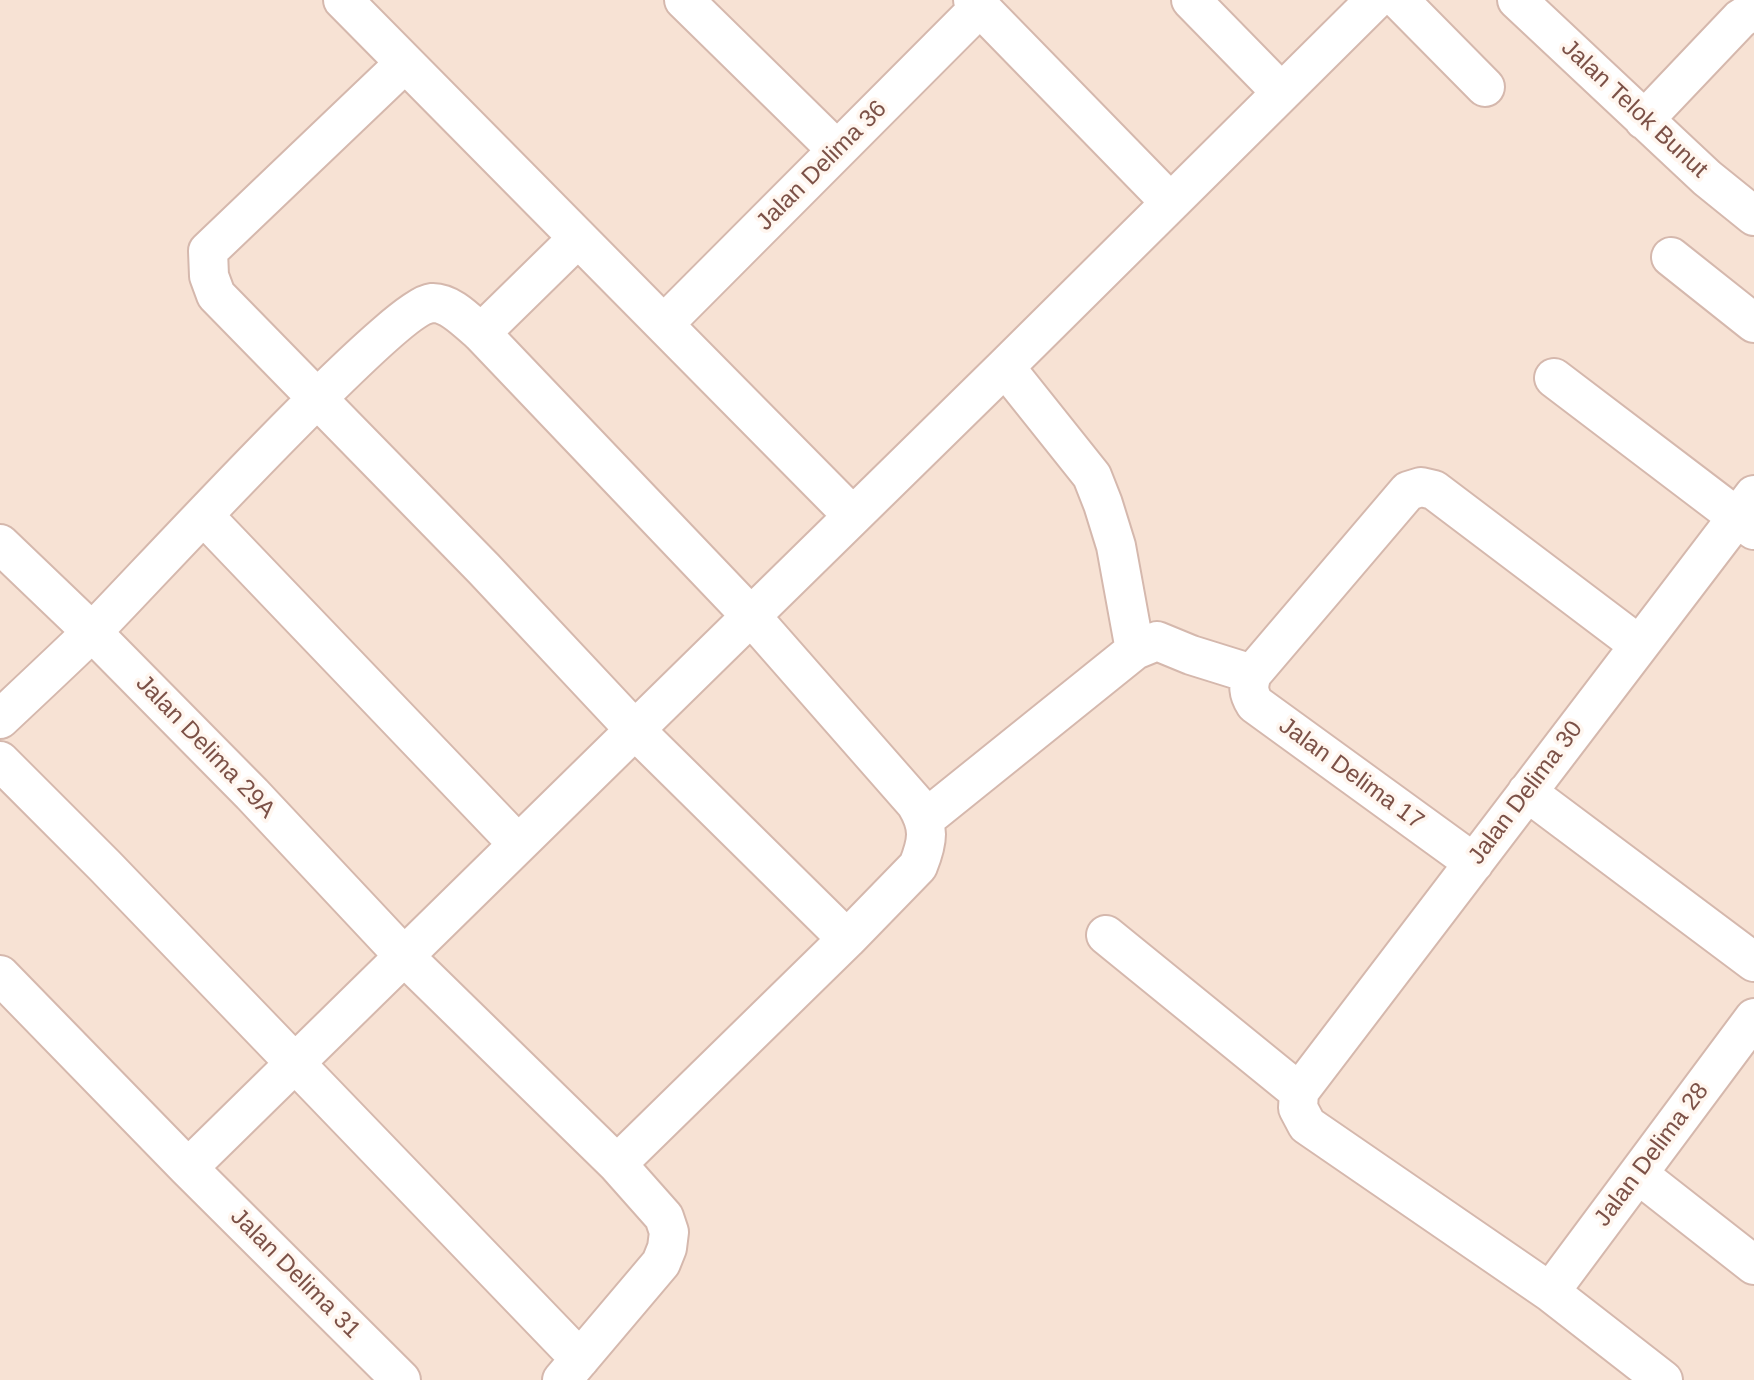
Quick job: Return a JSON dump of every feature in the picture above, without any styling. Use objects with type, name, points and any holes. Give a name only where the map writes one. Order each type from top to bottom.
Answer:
[{"type":"street","points":[[684,0],[837,150]]},
{"type":"street","points":[[1191,0],[1281,92]]},
{"type":"street","points":[[188,1168],[1006,367],[1375,0]]},
{"type":"street","points":[[1399,0],[1485,87]]},
{"type":"street","name":"Jalan Telok Bunut","points":[[1517,0],[1707,178],[1754,216]]},
{"type":"street","points":[[976,4],[1170,202]]},
{"type":"street","name":"Jalan Delima 36","points":[[664,324],[837,150],[976,4]]},
{"type":"street","points":[[363,7],[405,63],[852,515]]},
{"type":"street","points":[[1644,120],[1740,19],[1754,10]]},
{"type":"street","points":[[405,63],[208,251],[209,276],[216,295],[484,569],[634,729],[847,939]]},
{"type":"street","points":[[481,333],[578,238]]},
{"type":"street","points":[[1671,257],[1754,323]]},
{"type":"street","points":[[0,719],[92,632],[317,399],[391,328],[415,309],[433,303],[450,308],[481,333],[750,615],[916,804],[925,819],[924,851],[918,866],[617,1164]]},
{"type":"street","points":[[1006,367],[1092,476],[1116,546],[1135,650]]},
{"type":"street","points":[[1554,378],[1748,514]]},
{"type":"street","points":[[925,819],[1135,650],[1157,641],[1252,674],[1408,491],[1421,487],[1434,490],[1639,645]]},
{"type":"street","name":"Jalan Delima 30","points":[[1299,1092],[1639,645],[1748,514]]},
{"type":"street","points":[[204,516],[518,844]]},
{"type":"street","name":"Jalan Delima 29A","points":[[0,544],[92,632],[252,794],[404,956],[617,1164],[664,1217],[669,1232],[661,1263],[571,1370]]},
{"type":"street","name":"Jalan Delima 17","points":[[1252,674],[1248,685],[1249,695],[1255,704],[1474,863]]},
{"type":"street","points":[[0,761],[295,1062],[571,1370]]},
{"type":"street","points":[[1527,792],[1754,962]]},
{"type":"street","points":[[1106,935],[1299,1092],[1298,1108],[1307,1125],[1550,1292],[1663,1380]]},
{"type":"street","name":"Jalan Delima 31","points":[[0,975],[188,1168],[401,1380]]},
{"type":"street","name":"Jalan Delima 28","points":[[1550,1292],[1754,1018]]},
{"type":"street","points":[[1638,1174],[1754,1265]]},
{"type":"shaded area","points":[[0,0],[1754,0],[1754,1380],[0,1380]]}]
